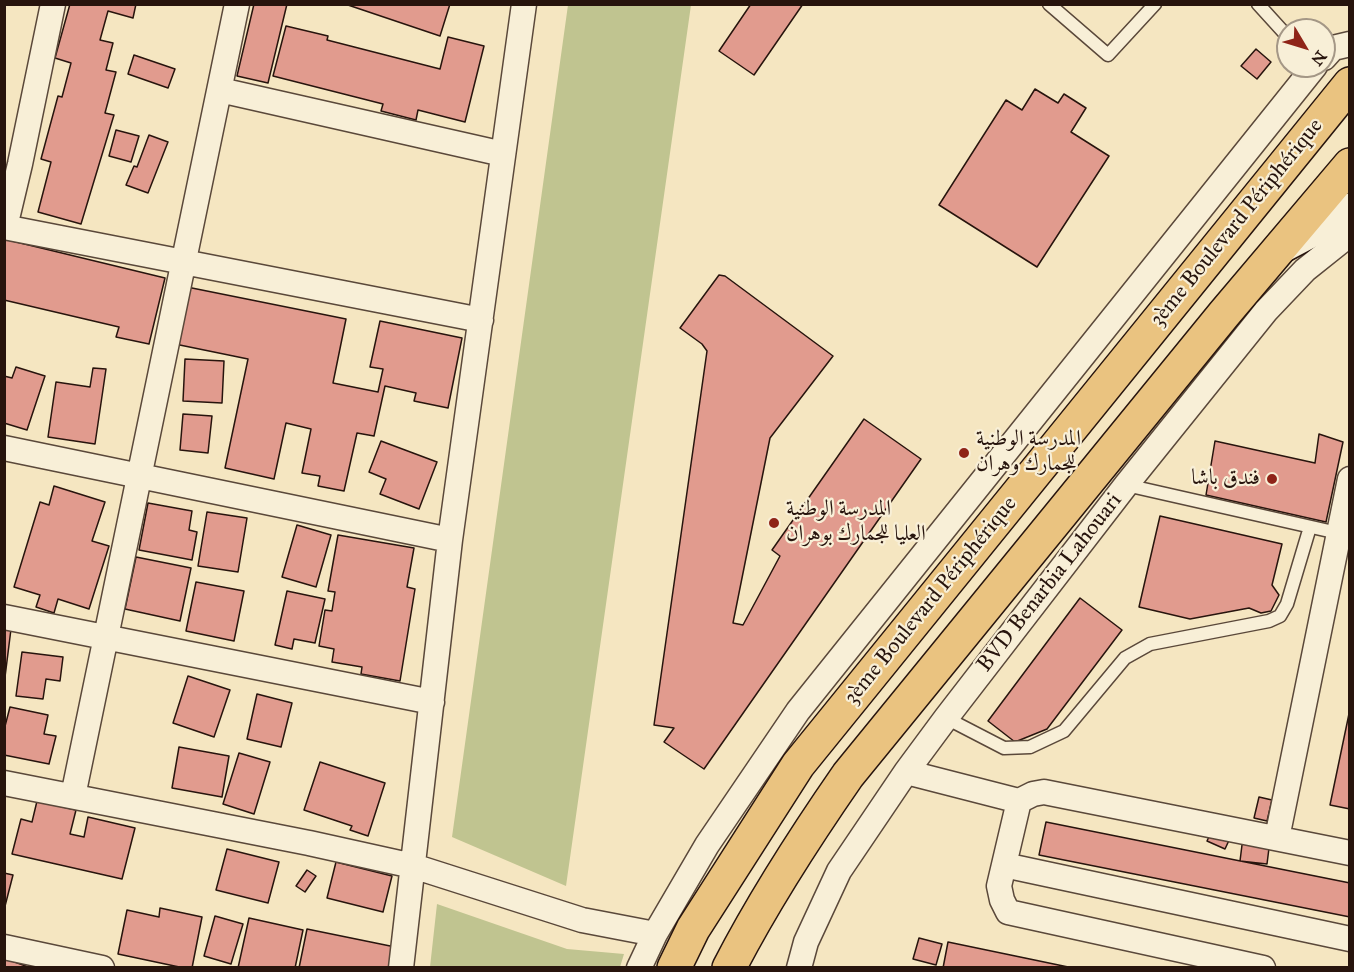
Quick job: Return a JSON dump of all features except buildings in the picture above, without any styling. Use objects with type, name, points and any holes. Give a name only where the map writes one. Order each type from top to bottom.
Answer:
[{"type":"highway","name":"3ème Boulevard Périphérique","points":[[674,968],[693,929],[798,765],[1350,84]]},
{"type":"highway","name":"3ème Boulevard Périphérique","points":[[729,968],[753,922],[801,844],[848,775],[1280,247],[1350,165]]},
{"type":"street","points":[[53,4],[5,227],[481,320]]},
{"type":"street","points":[[73,796],[237,4]]},
{"type":"street","points":[[401,968],[450,540],[524,4]]},
{"type":"street","points":[[639,968],[655,934],[707,845],[798,711],[1305,78]]},
{"type":"street","points":[[220,90],[503,154]]},
{"type":"street","points":[[1280,247],[1350,210]]},
{"type":"street","name":"BVD Benarbia Lahouari","points":[[799,968],[806,942],[839,871],[906,772],[946,718],[1126,485],[1266,311],[1305,270],[1350,234]]},
{"type":"street","points":[[4,448],[450,540]]},
{"type":"street","points":[[1277,838],[1350,480]]},
{"type":"street","points":[[4,617],[432,702]]},
{"type":"street","points":[[906,772],[1019,801],[1044,792],[1350,853]]},
{"type":"street","points":[[4,783],[413,866],[582,920],[655,934]]},
{"type":"street","points":[[1019,801],[999,886],[1008,912],[1263,968]]},
{"type":"street","points":[[1004,865],[1350,939]]},
{"type":"street","points":[[4,947],[39,961],[102,968]]},
{"type":"lane","points":[[1048,4],[1108,55],[1155,4]]},
{"type":"lane","points":[[1258,4],[1276,24]]},
{"type":"lane","points":[[1126,485],[1338,533]]},
{"type":"lane","points":[[946,718],[1004,748],[1030,747],[1064,731],[1125,657],[1150,644],[1269,621],[1280,616],[1287,604],[1310,527]]},
{"type":"green space","points":[[568,5],[691,5],[566,886],[452,837]]},
{"type":"green space","points":[[437,904],[567,949],[624,954],[620,967],[430,967]]},
{"type":"place","name":"المدرسة الوطنية للجمارك وهران","points":[[964,453]]},
{"type":"place","name":"فندق باشا","points":[[1272,479]]},
{"type":"place","name":"المدرسة الوطنية العليا للجمارك بوهران","points":[[774,523]]}]
